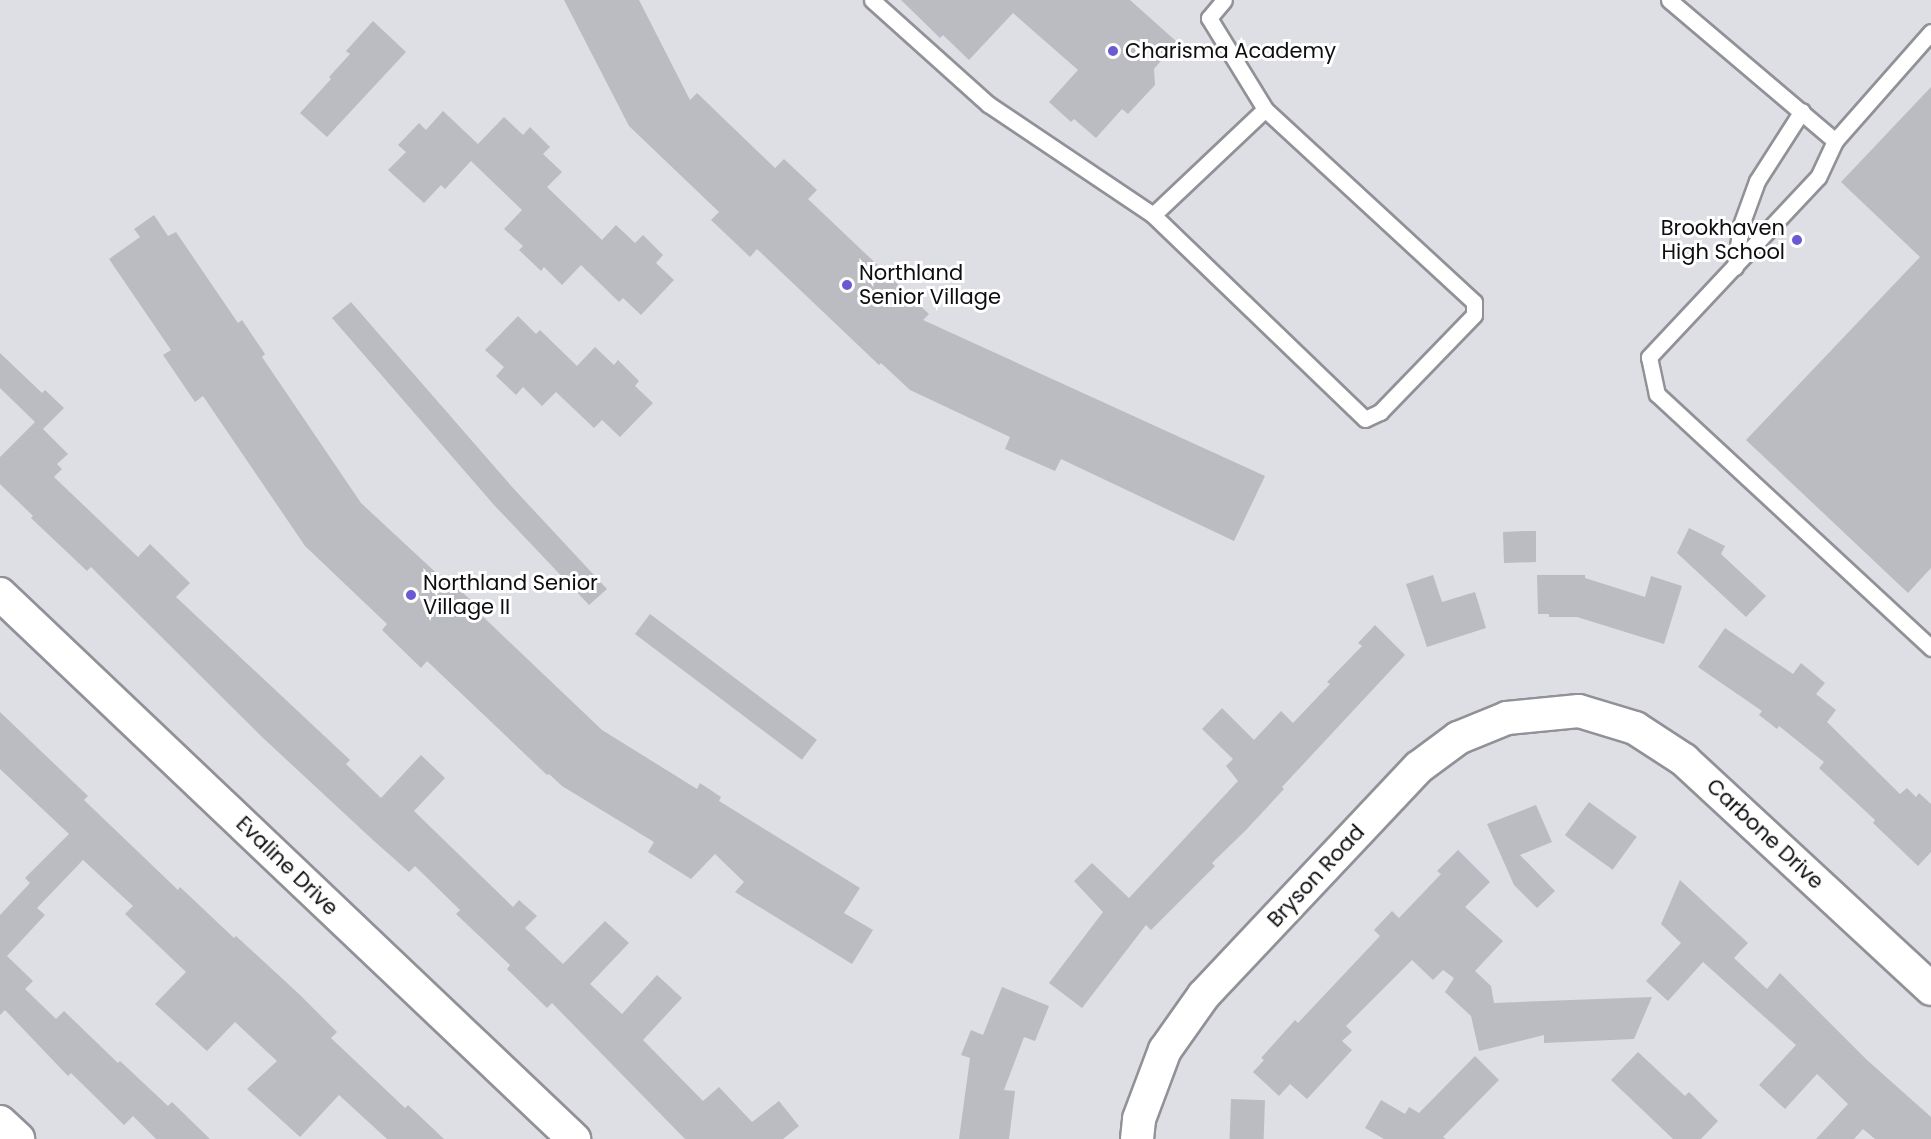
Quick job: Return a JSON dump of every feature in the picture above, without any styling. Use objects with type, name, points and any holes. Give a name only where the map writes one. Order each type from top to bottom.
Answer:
[{"type":"street","name":"Evaline Drive","points":[[0,594],[574,1139]]},
{"type":"street","name":"Carbone Drive","points":[[1579,711],[1635,728],[1684,760],[1931,988]]},
{"type":"street","name":"Bryson Road","points":[[1137,1139],[1138,1119],[1165,1050],[1204,995],[1419,767],[1458,738],[1507,718],[1579,711]]},
{"type":"street","points":[[0,1122],[18,1139]]},
{"type":"lane","points":[[872,0],[988,105],[1153,215],[1365,419],[1380,412],[1474,315],[1474,302],[1265,108],[1209,18],[1224,0]]},
{"type":"lane","points":[[1669,0],[1835,141]]},
{"type":"lane","points":[[1931,32],[1835,141],[1818,177],[1649,357],[1657,394],[1931,648]]},
{"type":"lane","points":[[1153,215],[1265,108]]},
{"type":"lane","points":[[1735,267],[1741,225],[1757,181],[1802,111]]},
{"type":"building","name":"Northland Senior Village","points":[[564,0],[639,0],[690,100],[697,93],[775,168],[784,159],[817,190],[808,199],[929,314],[923,320],[1265,476],[1234,541],[1061,459],[1055,471],[1005,449],[1010,437],[910,390],[881,363],[879,365],[757,249],[750,257],[711,220],[719,212],[629,126]]},
{"type":"building","name":"Charisma Academy","points":[[901,0],[1130,0],[1177,42],[1154,69],[1155,85],[1128,114],[1122,109],[1096,138],[1074,119],[1071,122],[1049,102],[1078,70],[1013,13],[969,60],[943,35],[940,38]]},
{"type":"building","points":[[373,21],[406,52],[327,137],[300,113],[331,79],[329,77],[350,54],[346,51]]},
{"type":"building","points":[[1931,87],[1931,568],[1908,593],[1746,440],[1920,257],[1841,182]]},
{"type":"building","points":[[443,111],[478,144],[504,117],[523,135],[530,127],[550,147],[543,154],[562,172],[547,187],[602,240],[616,225],[635,243],[643,235],[663,255],[656,263],[674,280],[641,315],[623,298],[619,302],[581,265],[562,285],[544,267],[541,271],[519,250],[523,246],[504,229],[522,210],[471,161],[445,189],[441,185],[424,203],[388,170],[406,152],[398,145],[419,123],[426,130]]},
{"type":"building","name":"Northland Senior Village II","points":[[154,215],[168,236],[176,232],[238,323],[242,320],[265,354],[262,357],[361,503],[446,582],[448,579],[478,607],[476,610],[602,730],[697,789],[700,783],[721,797],[719,801],[860,888],[844,913],[873,930],[852,964],[735,892],[744,882],[715,854],[691,879],[648,852],[654,842],[562,786],[549,774],[547,775],[427,661],[421,668],[382,630],[387,624],[305,546],[203,396],[195,402],[163,355],[171,350],[109,259],[140,237],[134,229]]},
{"type":"building","points":[[351,302],[513,488],[607,589],[589,605],[494,505],[332,318]]},
{"type":"building","points":[[518,316],[536,334],[540,330],[577,366],[595,347],[614,365],[618,360],[639,381],[635,386],[653,403],[620,437],[602,420],[594,428],[556,392],[542,406],[523,387],[516,395],[496,376],[504,367],[485,350]]},
{"type":"building","points":[[0,353],[42,393],[45,390],[64,408],[43,429],[68,454],[57,464],[62,469],[54,477],[138,557],[150,544],[190,583],[176,597],[350,760],[346,764],[381,798],[421,755],[445,778],[414,811],[513,907],[519,900],[537,916],[525,928],[563,964],[605,921],[629,943],[590,984],[622,1014],[657,975],[682,998],[643,1040],[703,1101],[719,1087],[752,1122],[779,1101],[799,1126],[783,1139],[685,1139],[552,1003],[547,1008],[507,969],[510,965],[456,914],[460,910],[415,866],[409,872],[374,841],[262,737],[91,567],[87,571],[31,518],[33,516],[0,484],[0,457],[35,422],[0,388]]},
{"type":"building","points":[[1689,528],[1725,546],[1721,554],[1766,596],[1746,617],[1677,553]]},
{"type":"building","points":[[1536,531],[1536,562],[1504,563],[1503,532]]},
{"type":"building","points":[[1433,575],[1442,602],[1475,592],[1486,628],[1427,647],[1406,584]]},
{"type":"building","points":[[1537,575],[1585,575],[1585,578],[1645,597],[1651,576],[1682,586],[1664,644],[1577,617],[1549,617],[1549,614],[1538,614]]},
{"type":"building","points":[[650,614],[817,740],[802,760],[635,634]]},
{"type":"building","points":[[1375,625],[1405,655],[1282,787],[1284,789],[1246,830],[1212,863],[1215,866],[1151,930],[1146,925],[1082,1008],[1049,983],[1103,912],[1074,881],[1092,863],[1129,898],[1238,781],[1226,766],[1233,759],[1202,729],[1222,708],[1254,740],[1281,711],[1293,723],[1330,684],[1327,682],[1362,646],[1358,643]]},
{"type":"building","points":[[1725,628],[1793,674],[1801,663],[1825,683],[1816,694],[1836,710],[1827,722],[1900,794],[1907,788],[1916,797],[1919,793],[1931,804],[1931,852],[1918,866],[1873,823],[1875,820],[1819,768],[1824,762],[1779,726],[1777,729],[1759,715],[1762,711],[1698,667]]},
{"type":"building","points":[[0,712],[88,796],[84,800],[178,890],[180,887],[234,938],[236,936],[299,994],[337,1032],[331,1038],[405,1108],[408,1105],[444,1139],[387,1139],[339,1095],[300,1137],[247,1089],[277,1061],[235,1022],[207,1051],[155,1004],[186,972],[125,914],[133,906],[83,860],[37,908],[45,915],[7,956],[33,981],[25,989],[56,1019],[64,1011],[118,1063],[120,1061],[168,1106],[172,1102],[210,1139],[156,1139],[133,1116],[124,1125],[71,1073],[68,1076],[5,1010],[0,1015],[0,915],[30,883],[25,878],[69,834],[0,769]]},
{"type":"building","points":[[1589,802],[1637,837],[1613,870],[1565,835]]},
{"type":"building","points":[[1536,805],[1552,842],[1520,855],[1555,891],[1537,908],[1514,885],[1487,824]]},
{"type":"building","points":[[1458,850],[1490,882],[1465,907],[1503,941],[1475,971],[1491,986],[1494,1003],[1652,997],[1634,1039],[1544,1043],[1544,1035],[1479,1051],[1471,1016],[1445,992],[1454,978],[1443,970],[1433,980],[1412,960],[1346,1026],[1352,1032],[1342,1041],[1352,1050],[1307,1099],[1290,1084],[1279,1096],[1253,1072],[1264,1060],[1261,1058],[1295,1020],[1298,1023],[1380,936],[1374,930],[1392,911],[1399,918],[1441,874],[1437,871]]},
{"type":"building","points":[[1680,880],[1748,943],[1734,958],[1767,989],[1780,973],[1867,1060],[1931,1117],[1931,1139],[1875,1139],[1863,1129],[1854,1139],[1816,1139],[1848,1104],[1817,1074],[1785,1109],[1759,1085],[1796,1045],[1703,962],[1668,1001],[1646,981],[1681,943],[1661,924]]},
{"type":"building","points":[[1002,987],[1049,1006],[1035,1041],[1024,1037],[1004,1090],[1015,1091],[1009,1139],[959,1139],[970,1058],[961,1055],[971,1030],[983,1035]]},
{"type":"building","points":[[1638,1052],[1685,1096],[1689,1092],[1718,1121],[1701,1139],[1673,1139],[1611,1080]]},
{"type":"building","points":[[1475,1056],[1499,1080],[1443,1137],[1446,1139],[1384,1139],[1365,1128],[1381,1100],[1405,1114],[1409,1107],[1419,1113]]},
{"type":"building","points":[[1231,1099],[1265,1100],[1264,1139],[1230,1139]]},
{"type":"place","name":"Charisma Academy","points":[[1113,51]]},
{"type":"place","name":"Brookhaven High School","points":[[1797,240]]},
{"type":"place","name":"Northland Senior Village","points":[[847,285]]},
{"type":"place","name":"Northland Senior Village II","points":[[411,595]]}]
